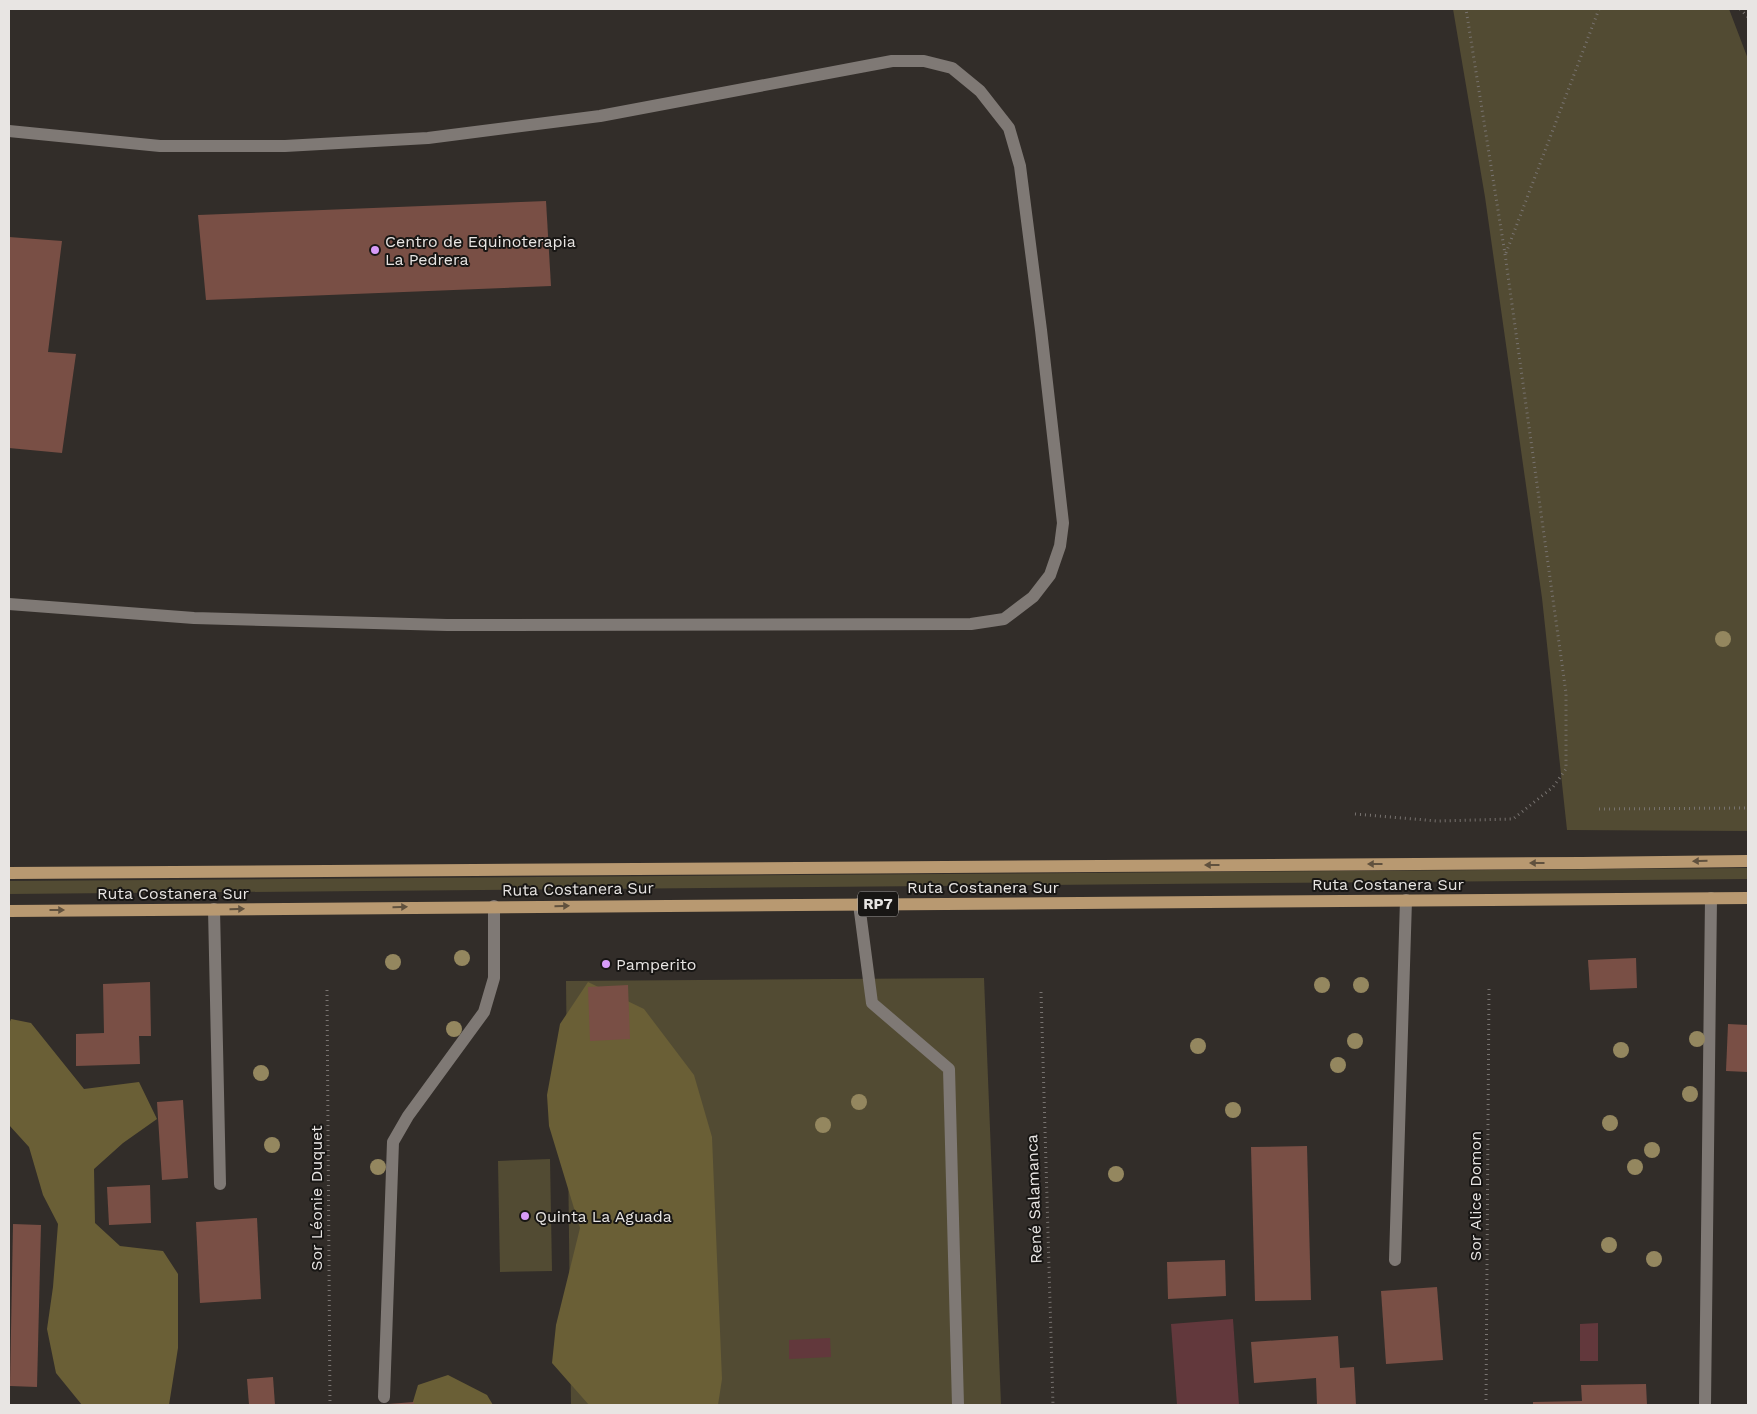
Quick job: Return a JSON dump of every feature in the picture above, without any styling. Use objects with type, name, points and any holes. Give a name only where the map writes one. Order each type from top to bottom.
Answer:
[{"type":"main road","name":"Ruta Costanera Sur","points":[[9,873],[1748,861]]},
{"type":"main road","name":"Ruta Costanera Sur","points":[[9,911],[1748,898]]},
{"type":"lane","points":[[9,131],[160,146],[285,146],[428,138],[600,116],[892,61],[924,61],[952,68],[980,90],[1010,128],[1020,166],[1063,523],[1060,546],[1050,575],[1033,597],[1004,619],[971,624],[447,625],[194,618],[9,604]]},
{"type":"lane","points":[[1705,1405],[1710,898]]},
{"type":"lane","points":[[1395,1260],[1406,900]]},
{"type":"lane","points":[[859,904],[872,1003],[949,1069],[958,1405]]},
{"type":"lane","points":[[384,1398],[393,1142],[408,1116],[484,1012],[494,978],[494,906]]},
{"type":"lane","points":[[214,909],[220,1184]]},
{"type":"path","points":[[1354,814],[1437,821],[1513,819],[1554,787],[1566,769],[1566,693],[1505,254],[1466,9]]},
{"type":"path","points":[[1505,254],[1599,9]]},
{"type":"path","points":[[1740,9],[1748,17]]},
{"type":"path","points":[[1599,809],[1748,808]]},
{"type":"path","name":"Sor Alice Domon","points":[[1486,1405],[1488,987]]},
{"type":"path","name":"Sor Léonie Duquet","points":[[327,990],[330,1405]]},
{"type":"path","name":"René Salamanca","points":[[1041,992],[1053,1405]]},
{"type":"shaded area","points":[[1453,9],[1729,9],[1748,59],[1748,831],[1567,830],[1542,598],[1485,197]]},
{"type":"shaded area","points":[[1748,868],[1748,879],[9,894],[9,881]]},
{"type":"shaded area","points":[[984,978],[1001,1405],[571,1405],[566,981]]},
{"type":"shaded area","points":[[588,982],[644,1009],[694,1075],[712,1137],[722,1379],[718,1405],[589,1405],[552,1363],[556,1325],[580,1228],[549,1126],[547,1095],[560,1024]]},
{"type":"shaded area","points":[[11,1019],[31,1023],[84,1089],[139,1082],[157,1119],[123,1143],[94,1169],[95,1223],[120,1246],[163,1251],[178,1274],[178,1348],[169,1405],[82,1405],[56,1373],[47,1329],[53,1287],[58,1224],[43,1195],[29,1147],[9,1125],[9,1024]]},
{"type":"shaded area","name":"Quinta La Aguada","points":[[550,1159],[552,1271],[500,1272],[498,1161]]},
{"type":"shaded area","points":[[1233,1319],[1239,1405],[1177,1405],[1171,1324]]},
{"type":"shaded area","points":[[1598,1323],[1598,1361],[1580,1361],[1580,1324]]},
{"type":"shaded area","points":[[830,1338],[831,1357],[789,1359],[789,1340]]},
{"type":"shaded area","points":[[448,1375],[487,1395],[493,1405],[412,1405],[418,1385]]},
{"type":"building","name":"Centro de Equinoterapia La Pedrera","points":[[546,201],[551,286],[206,300],[198,215]]},
{"type":"building","points":[[9,237],[62,241],[48,352],[76,354],[62,453],[9,448]]},
{"type":"building","points":[[1636,958],[1637,988],[1590,990],[1588,960]]},
{"type":"building","points":[[150,982],[151,1036],[139,1036],[140,1064],[76,1066],[76,1034],[104,1033],[103,984]]},
{"type":"building","points":[[628,985],[630,1039],[590,1041],[588,987]]},
{"type":"building","points":[[1728,1024],[1748,1025],[1748,1072],[1726,1071]]},
{"type":"building","points":[[183,1100],[188,1178],[162,1180],[157,1102]]},
{"type":"building","points":[[1307,1146],[1311,1300],[1255,1301],[1251,1147]]},
{"type":"building","points":[[150,1185],[151,1223],[109,1225],[107,1187]]},
{"type":"building","points":[[257,1218],[261,1299],[200,1303],[196,1222]]},
{"type":"building","points":[[13,1224],[41,1225],[37,1387],[10,1386]]},
{"type":"building","points":[[1225,1260],[1226,1296],[1168,1299],[1167,1262]]},
{"type":"building","points":[[1437,1287],[1443,1360],[1386,1364],[1381,1291]]},
{"type":"building","points":[[1338,1336],[1340,1368],[1354,1367],[1356,1405],[1317,1405],[1316,1378],[1254,1383],[1251,1342]]},
{"type":"building","points":[[273,1377],[275,1405],[249,1405],[247,1379]]},
{"type":"building","points":[[1646,1384],[1647,1405],[1533,1405],[1533,1402],[1582,1401],[1581,1385]]},
{"type":"building","points":[[414,1402],[414,1405],[388,1405],[388,1404]]},
{"type":"place","name":"Centro de Equinoterapia La Pedrera","points":[[375,250]]},
{"type":"place","name":"Pamperito","points":[[606,964]]},
{"type":"place","name":"Quinta La Aguada","points":[[525,1216]]}]
